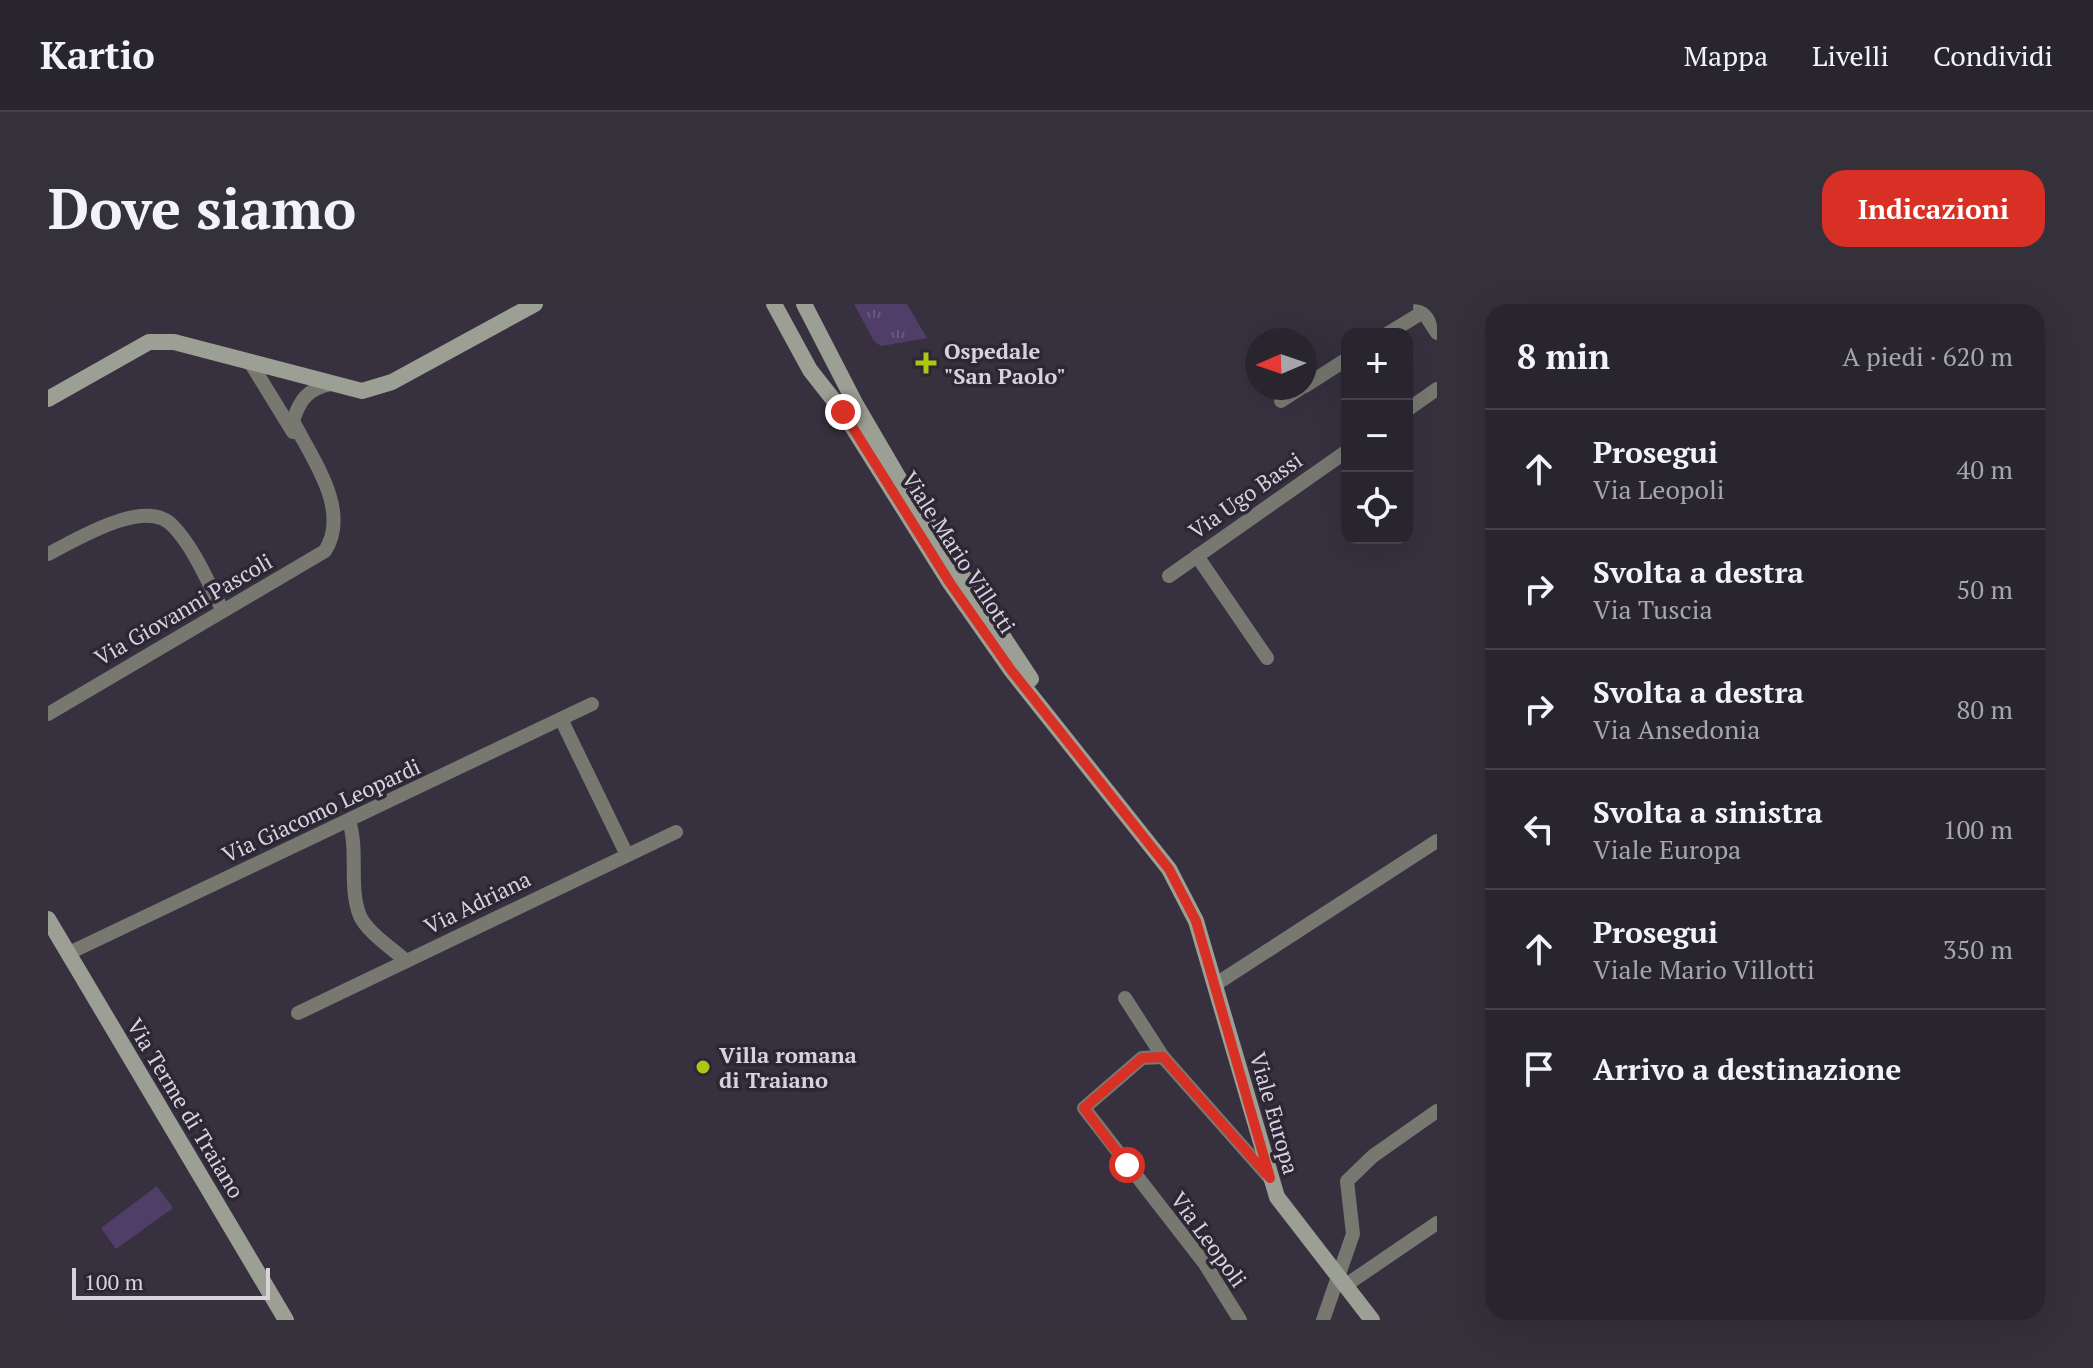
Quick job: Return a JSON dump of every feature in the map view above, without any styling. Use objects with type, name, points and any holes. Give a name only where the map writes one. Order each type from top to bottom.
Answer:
[{"type":"street","points":[[48,399],[149,342],[174,342],[362,391],[392,382],[535,304]]},
{"type":"street","name":"Viale Mario Villotti","points":[[774,304],[816,378],[843,412],[976,620],[1011,670],[1074,745],[1169,869],[1196,921],[1216,984]]},
{"type":"street","name":"Viale Mario Villotti","points":[[804,304],[900,480],[1074,745]]},
{"type":"street","points":[[1395,328],[1420,308],[1437,333]]},
{"type":"street","points":[[250,362],[286,425],[304,444]]},
{"type":"street","points":[[1317,378],[1341,363]]},
{"type":"street","points":[[816,378],[824,378],[837,369]]},
{"type":"street","points":[[304,444],[293,421],[299,402],[313,388],[331,384]]},
{"type":"street","points":[[1413,406],[1437,389]]},
{"type":"street","name":"Via Giovanni Pascoli","points":[[48,714],[325,551],[335,535],[330,496],[304,444]]},
{"type":"street","name":"Via Ugo Bassi","points":[[1169,576],[1341,455]]},
{"type":"street","points":[[48,554],[120,518],[150,516],[172,523],[198,561],[223,611]]},
{"type":"street","points":[[1197,556],[1267,658]]},
{"type":"street","name":"Via Giacomo Leopardi","points":[[69,953],[592,704]]},
{"type":"street","points":[[561,719],[627,855]]},
{"type":"street","points":[[349,821],[356,842],[356,895],[361,918],[406,961]]},
{"type":"street","name":"Via Adriana","points":[[298,1013],[676,832]]},
{"type":"street","points":[[1216,984],[1437,841]]},
{"type":"street","name":"Via Terme di Traiano","points":[[48,919],[286,1320]]},
{"type":"street","name":"Viale Europa","points":[[1216,984],[1277,1197],[1372,1320]]},
{"type":"street","points":[[1125,998],[1163,1057],[1270,1178]]},
{"type":"street","name":"Via Leopoli","points":[[1163,1057],[1142,1058],[1084,1108],[1205,1264],[1240,1320]]},
{"type":"street","points":[[1323,1320],[1343,1281],[1353,1234],[1347,1181],[1373,1156],[1437,1111]]},
{"type":"street","points":[[1343,1281],[1437,1223]]},
{"type":"green space","points":[[854,304],[907,304],[927,338],[881,346],[874,341]]},
{"type":"green space","points":[[157,1186],[173,1208],[116,1249],[101,1228]]},
{"type":"place","name":"Ospedale \"San Paolo\"","points":[[926,363]]},
{"type":"place","name":"Villa romana di Traiano","points":[[703,1067]]},
{"type":"route","points":[[843,412],[950,583],[1011,670],[1074,745],[1169,869],[1196,921],[1270,1178],[1163,1057],[1142,1058],[1084,1108],[1127,1165]]}]
